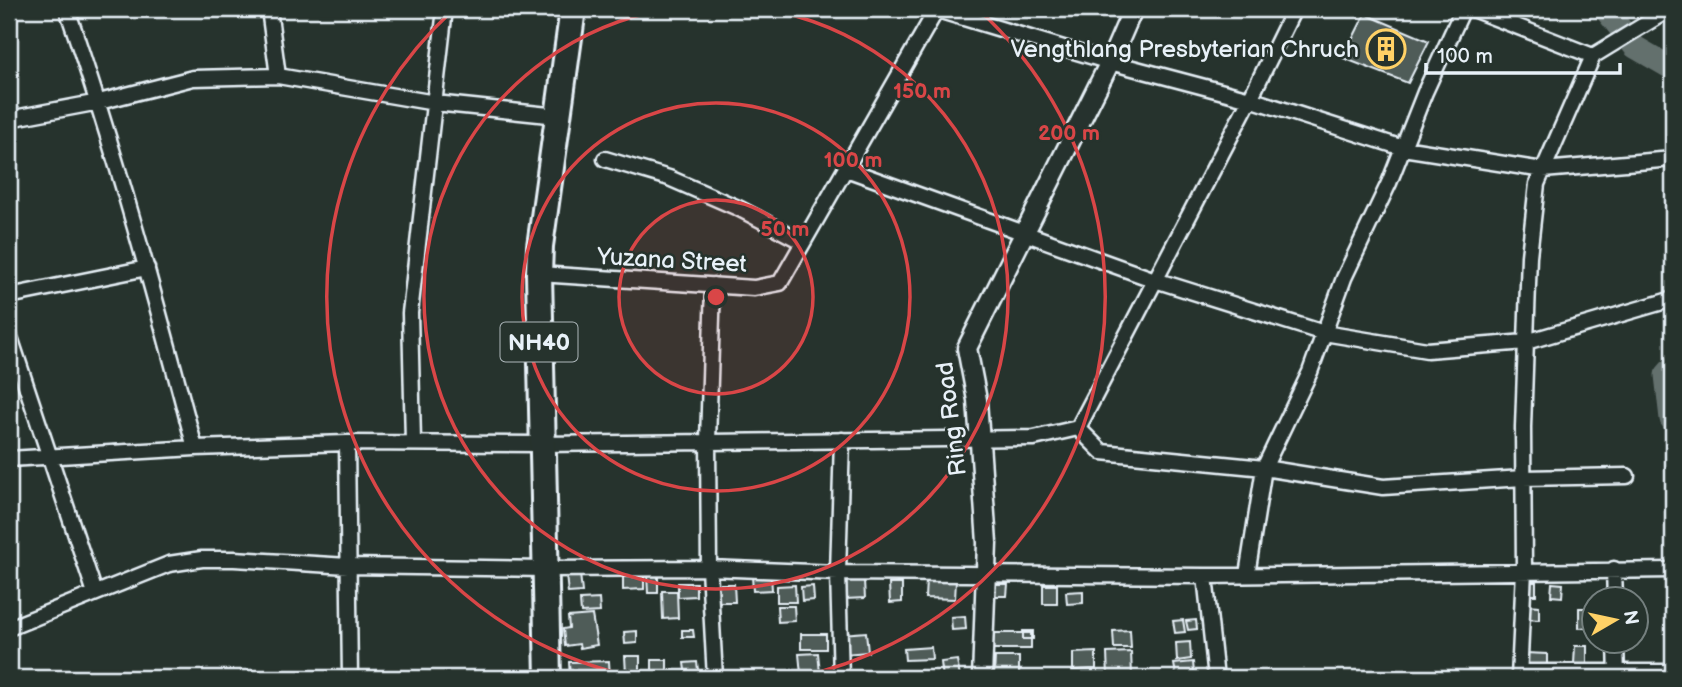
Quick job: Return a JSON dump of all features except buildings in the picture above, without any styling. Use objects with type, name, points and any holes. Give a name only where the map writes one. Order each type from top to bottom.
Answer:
[{"type":"highway","name":"NH40","points":[[548,678],[540,246],[573,9]]},
{"type":"street","points":[[67,9],[99,102],[195,448]]},
{"type":"street","points":[[269,9],[278,75]]},
{"type":"street","points":[[412,442],[410,313],[445,9]]},
{"type":"street","points":[[936,9],[1110,62],[1250,99],[1403,148],[1543,170],[1673,159]]},
{"type":"street","name":"Yuzana Street","points":[[539,274],[754,288],[780,283],[936,9]]},
{"type":"street","name":"Ring Road","points":[[982,678],[986,544],[977,400],[967,348],[1110,62],[1133,9]]},
{"type":"street","points":[[9,459],[195,448],[347,443],[1034,438],[1078,428],[1250,99],[1294,9]]},
{"type":"street","points":[[1247,575],[1264,468],[1310,372],[1344,278],[1463,9]]},
{"type":"street","points":[[1472,9],[1593,56]]},
{"type":"street","points":[[1670,9],[1593,56],[1537,184],[1526,342],[1524,570],[1519,675],[1673,672]]},
{"type":"street","points":[[9,118],[99,102],[193,78],[278,75],[435,103],[558,116]]},
{"type":"street","points":[[605,159],[669,178],[738,208],[803,242]]},
{"type":"street","points":[[846,169],[1155,280],[1324,332],[1427,350],[1526,342],[1673,299]]},
{"type":"street","points":[[9,296],[147,268]]},
{"type":"street","points":[[713,285],[708,442],[709,568],[715,678]]},
{"type":"street","points":[[9,334],[96,593]]},
{"type":"street","points":[[1078,428],[1102,452],[1264,468],[1383,486],[1523,478],[1627,476]]},
{"type":"street","points":[[841,678],[838,573],[842,440]]},
{"type":"street","points":[[347,443],[350,678]]},
{"type":"street","points":[[9,628],[169,564],[202,559],[348,566],[709,568],[838,573],[1205,576],[1673,570]]},
{"type":"street","points":[[1614,569],[1615,586]]},
{"type":"street","points":[[1205,576],[1216,678]]},
{"type":"street","points":[[1616,656],[1617,675]]},
{"type":"waterway","points":[[1605,9],[1635,47],[1673,69]]},
{"type":"waterway","points":[[1673,367],[1666,375],[1673,421]]},
{"type":"place","name":"Vengthlang Presbyterian Chruch","points":[[1386,49]]}]
